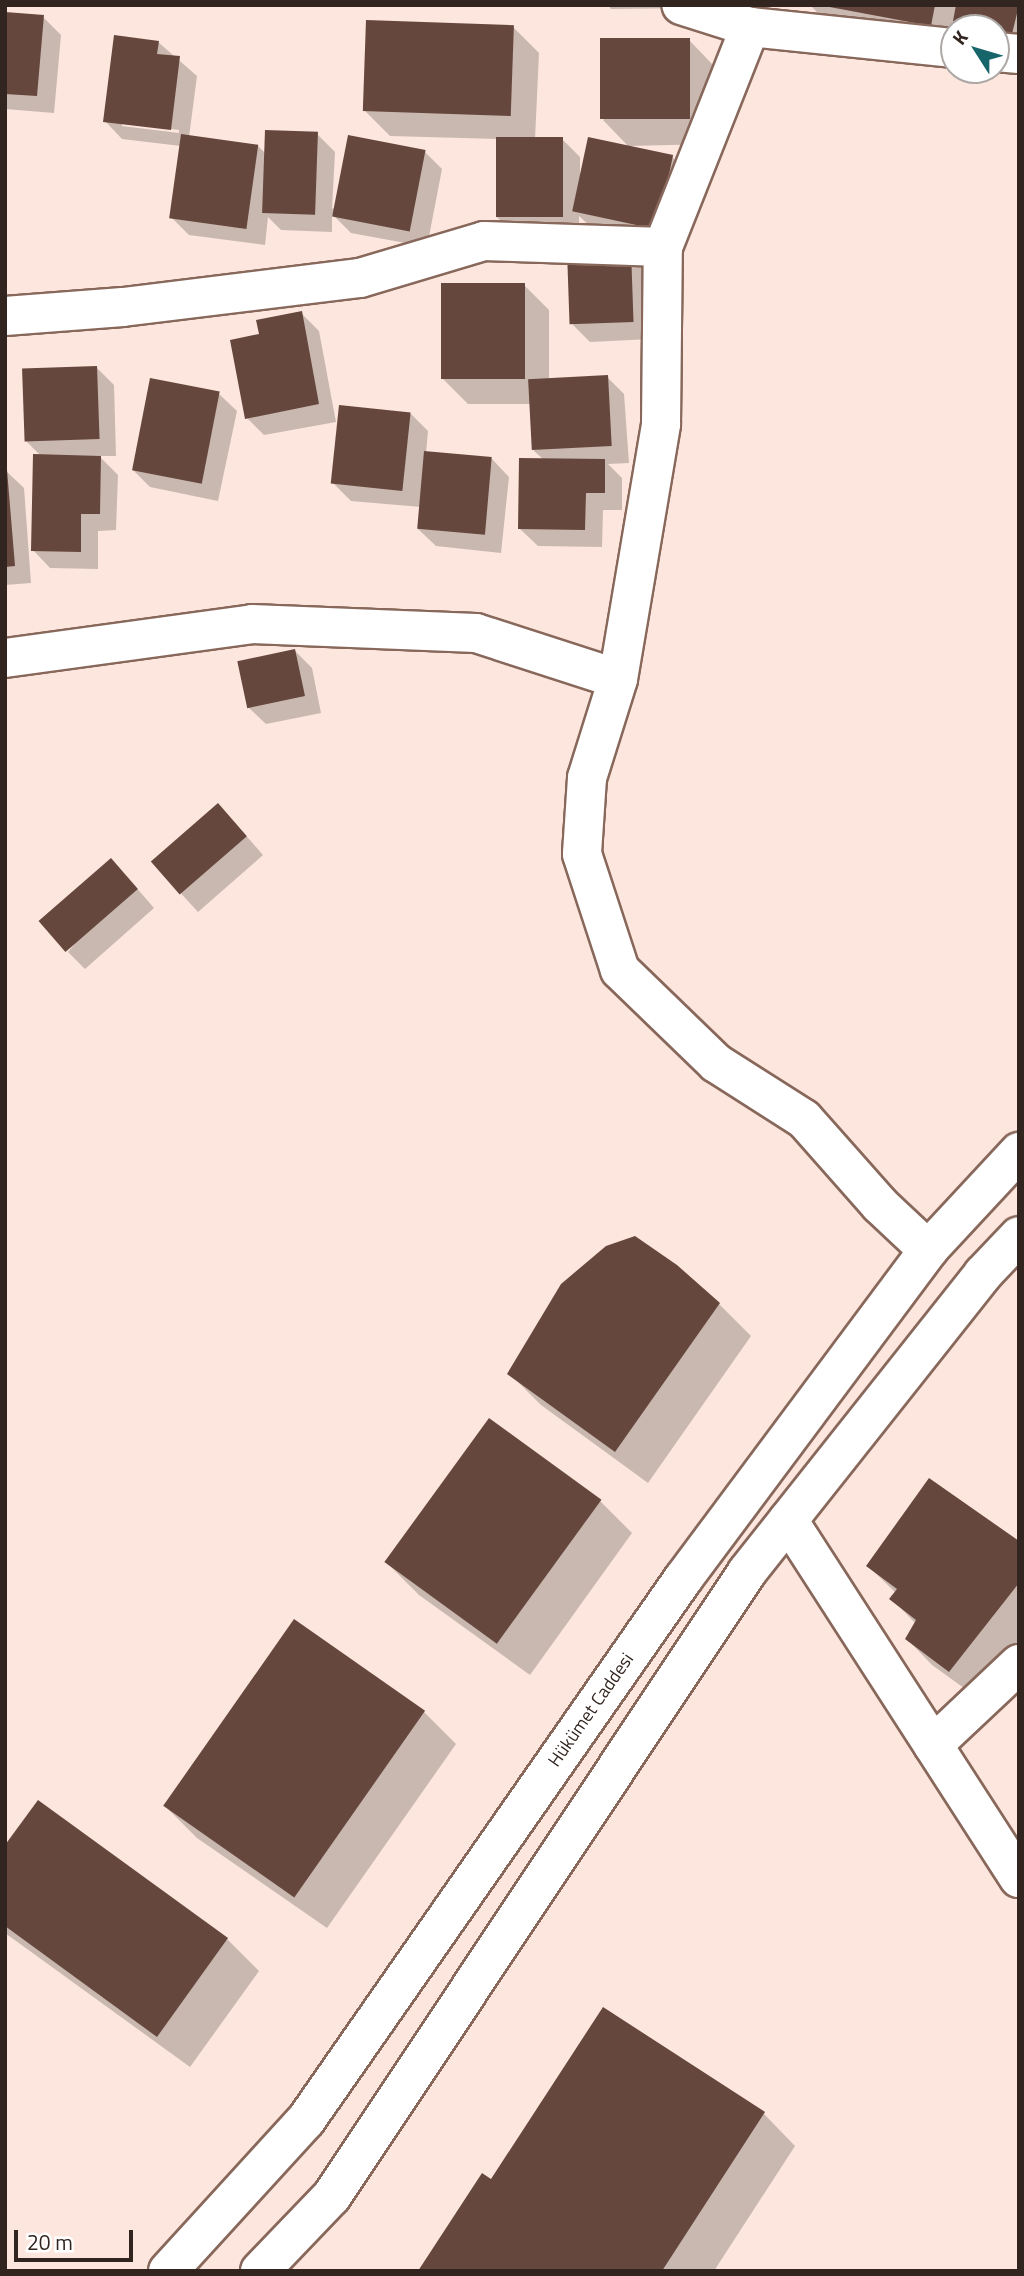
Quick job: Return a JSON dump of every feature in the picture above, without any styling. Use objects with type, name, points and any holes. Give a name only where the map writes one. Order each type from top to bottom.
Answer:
[{"type":"street","points":[[681,5],[750,27],[940,47]]},
{"type":"street","points":[[750,27],[663,247],[661,424],[618,679],[587,778],[582,854],[620,970],[716,1063],[804,1119],[880,1205],[928,1250]]},
{"type":"street","points":[[5,316],[123,307],[360,278],[484,241],[663,247]]},
{"type":"street","points":[[5,658],[251,624],[476,633],[618,679]]},
{"type":"street","name":"Hükümet Caddesi","points":[[168,2271],[306,2120],[683,1579],[928,1250],[1019,1153]]},
{"type":"street","points":[[260,2271],[332,2196],[747,1572],[983,1274],[1019,1236]]},
{"type":"street","points":[[788,1520],[1019,1878]]},
{"type":"street","points":[[933,1745],[1019,1664]]},
{"type":"building","points":[[819,5],[935,5],[931,26]]},
{"type":"building","points":[[956,5],[1019,5],[1012,34],[1010,14],[954,14]]},
{"type":"building","points":[[5,12],[44,15],[37,96],[5,94]]},
{"type":"building","points":[[366,20],[514,25],[511,116],[363,111]]},
{"type":"building","points":[[114,35],[159,41],[157,54],[180,56],[171,130],[103,122]]},
{"type":"building","points":[[600,38],[690,38],[690,119],[600,119]]},
{"type":"building","points":[[265,130],[318,132],[315,215],[262,213]]},
{"type":"building","points":[[181,134],[258,145],[246,229],[169,218]]},
{"type":"building","points":[[348,135],[426,150],[410,232],[332,216]]},
{"type":"building","points":[[496,137],[563,137],[563,217],[496,217]]},
{"type":"building","points":[[588,137],[673,155],[657,229],[572,211]]},
{"type":"building","points":[[631,250],[634,322],[570,324],[567,252]]},
{"type":"building","points":[[441,283],[525,283],[525,379],[441,379]]},
{"type":"building","points":[[302,311],[319,404],[245,419],[230,340],[259,334],[256,320]]},
{"type":"building","points":[[97,366],[100,439],[25,442],[22,369]]},
{"type":"building","points":[[608,375],[612,446],[532,450],[528,379]]},
{"type":"building","points":[[150,378],[220,392],[202,484],[132,470]]},
{"type":"building","points":[[339,405],[411,413],[402,491],[331,484]]},
{"type":"building","points":[[424,451],[492,457],[485,535],[417,529]]},
{"type":"building","points":[[33,454],[101,456],[100,514],[81,514],[81,552],[31,551]]},
{"type":"building","points":[[519,458],[605,459],[605,493],[586,493],[585,530],[518,529]]},
{"type":"building","points":[[7,470],[15,566],[5,567],[5,471]]},
{"type":"building","points":[[295,649],[305,696],[247,708],[237,661]]},
{"type":"building","points":[[218,803],[247,836],[180,895],[151,861]]},
{"type":"building","points":[[111,858],[138,889],[65,952],[39,921]]},
{"type":"building","points":[[635,1236],[677,1265],[720,1303],[615,1452],[507,1374],[561,1284],[606,1246]]},
{"type":"building","points":[[489,1418],[601,1500],[497,1644],[384,1562]]},
{"type":"building","points":[[929,1478],[1019,1541],[1019,1583],[949,1672],[905,1639],[916,1620],[889,1599],[897,1589],[866,1566]]},
{"type":"building","points":[[294,1619],[425,1711],[294,1898],[163,1806]]},
{"type":"building","points":[[38,1800],[228,1938],[157,2037],[5,1926],[5,1845]]},
{"type":"building","points":[[603,2007],[765,2112],[662,2271],[418,2271],[482,2173],[491,2179]]}]
